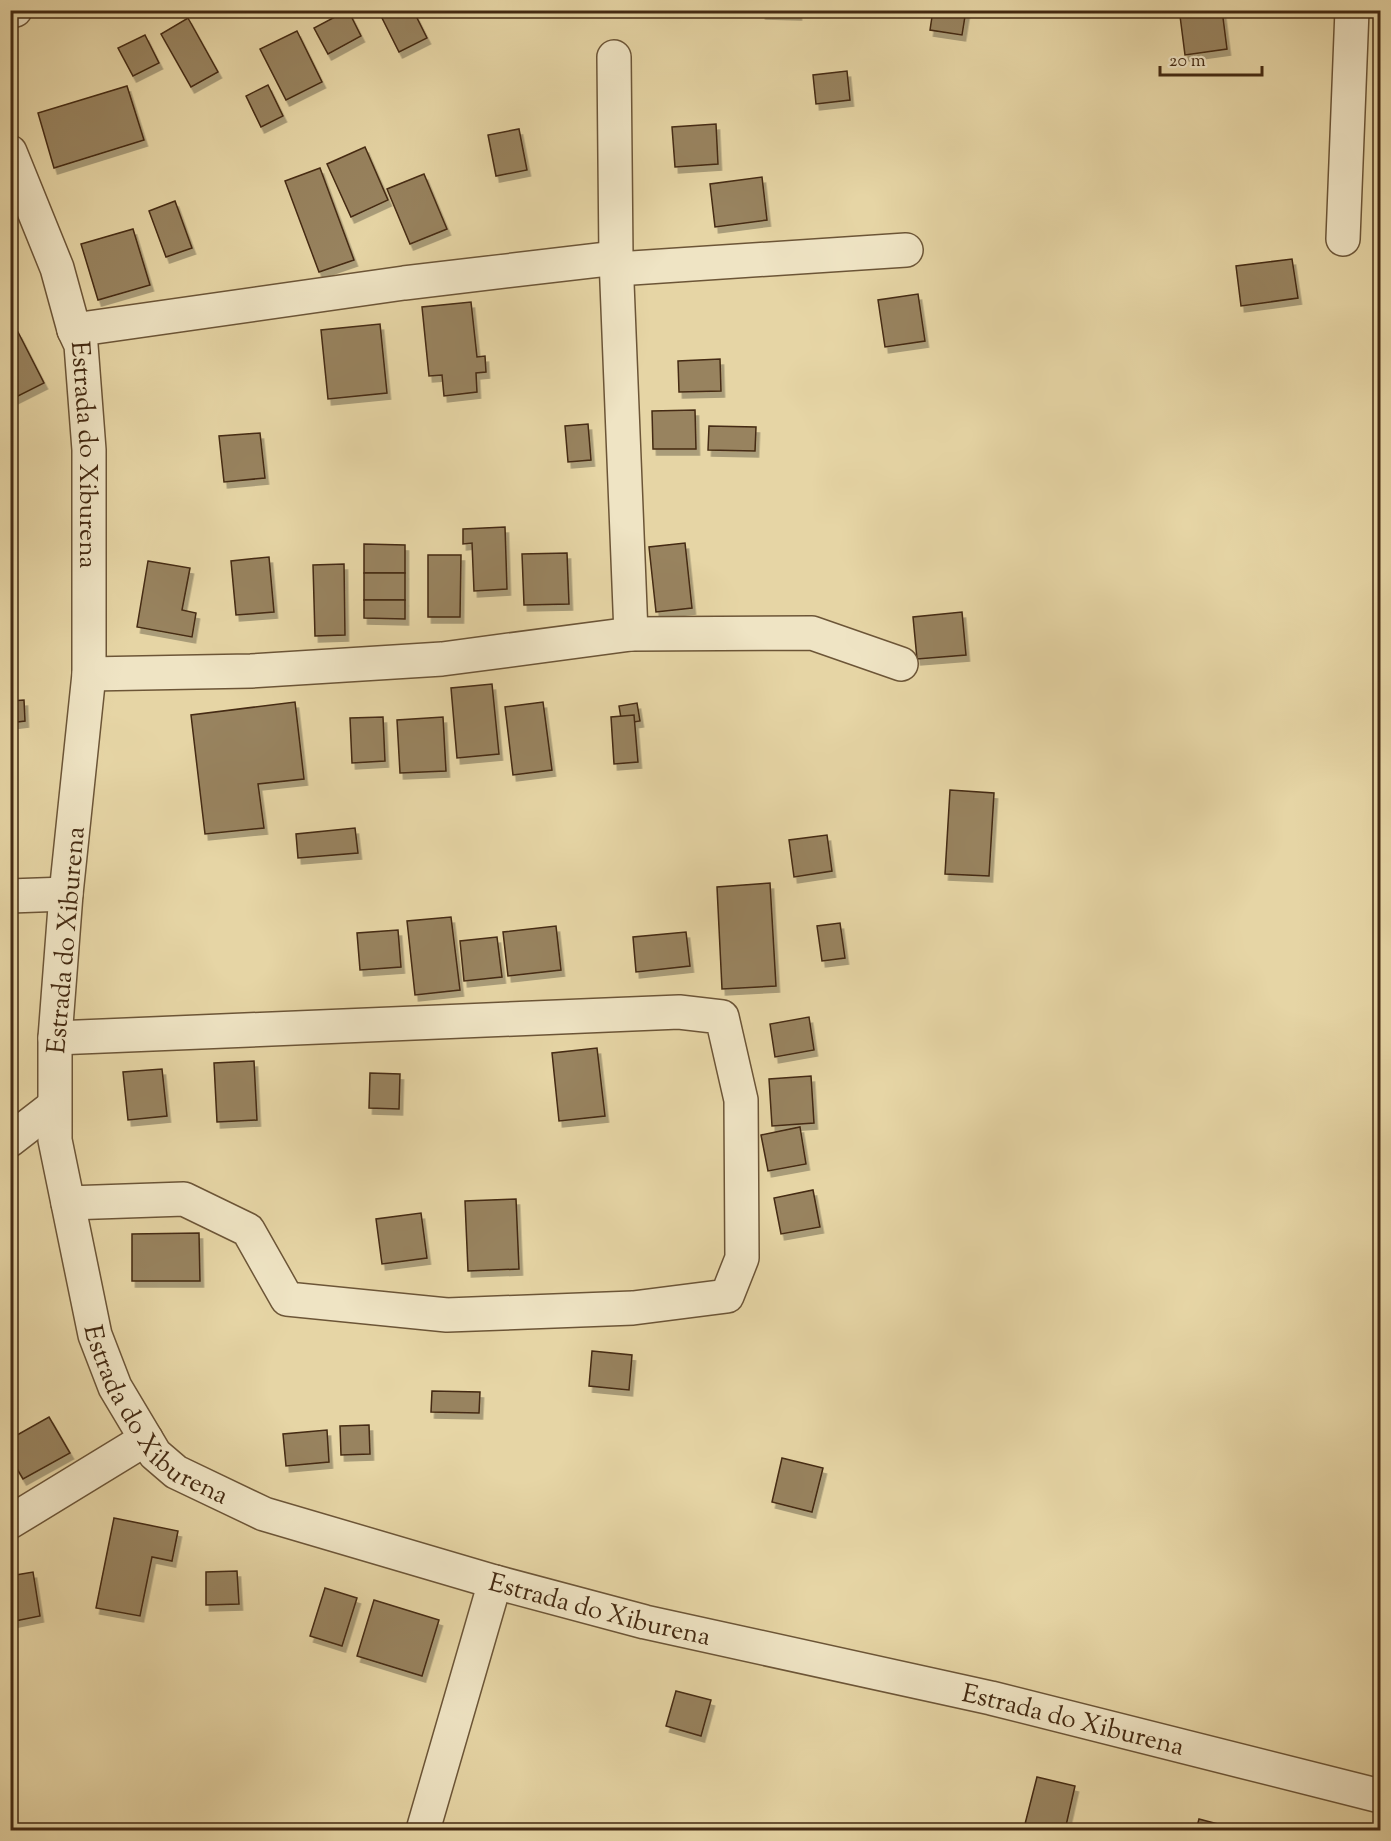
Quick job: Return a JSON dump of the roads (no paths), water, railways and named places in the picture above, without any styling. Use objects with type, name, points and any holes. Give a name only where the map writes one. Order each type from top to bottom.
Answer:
[{"type":"street","points":[[1343,239],[1352,10]]},
{"type":"street","points":[[614,57],[616,264],[631,634]]},
{"type":"street","name":"Estrada do Xiburena","points":[[10,152],[57,268],[74,330],[81,345],[89,450],[89,674],[66,894],[55,1038],[55,1140],[95,1335],[115,1387],[155,1454],[176,1472],[264,1514],[495,1582],[645,1623],[991,1698],[1380,1796]]},
{"type":"street","points":[[74,330],[404,283],[616,264],[906,250]]},
{"type":"street","points":[[89,674],[251,671],[442,659],[631,634],[812,633],[901,664]]},
{"type":"street","points":[[10,896],[66,894]]},
{"type":"street","points":[[55,1038],[679,1012],[722,1017],[741,1100],[742,1258],[727,1296],[633,1308],[447,1315],[287,1299],[248,1230],[184,1199],[68,1203]]},
{"type":"street","points":[[10,1140],[54,1106]]},
{"type":"street","points":[[10,1522],[146,1438]]},
{"type":"street","points":[[423,1830],[495,1582]]}]
